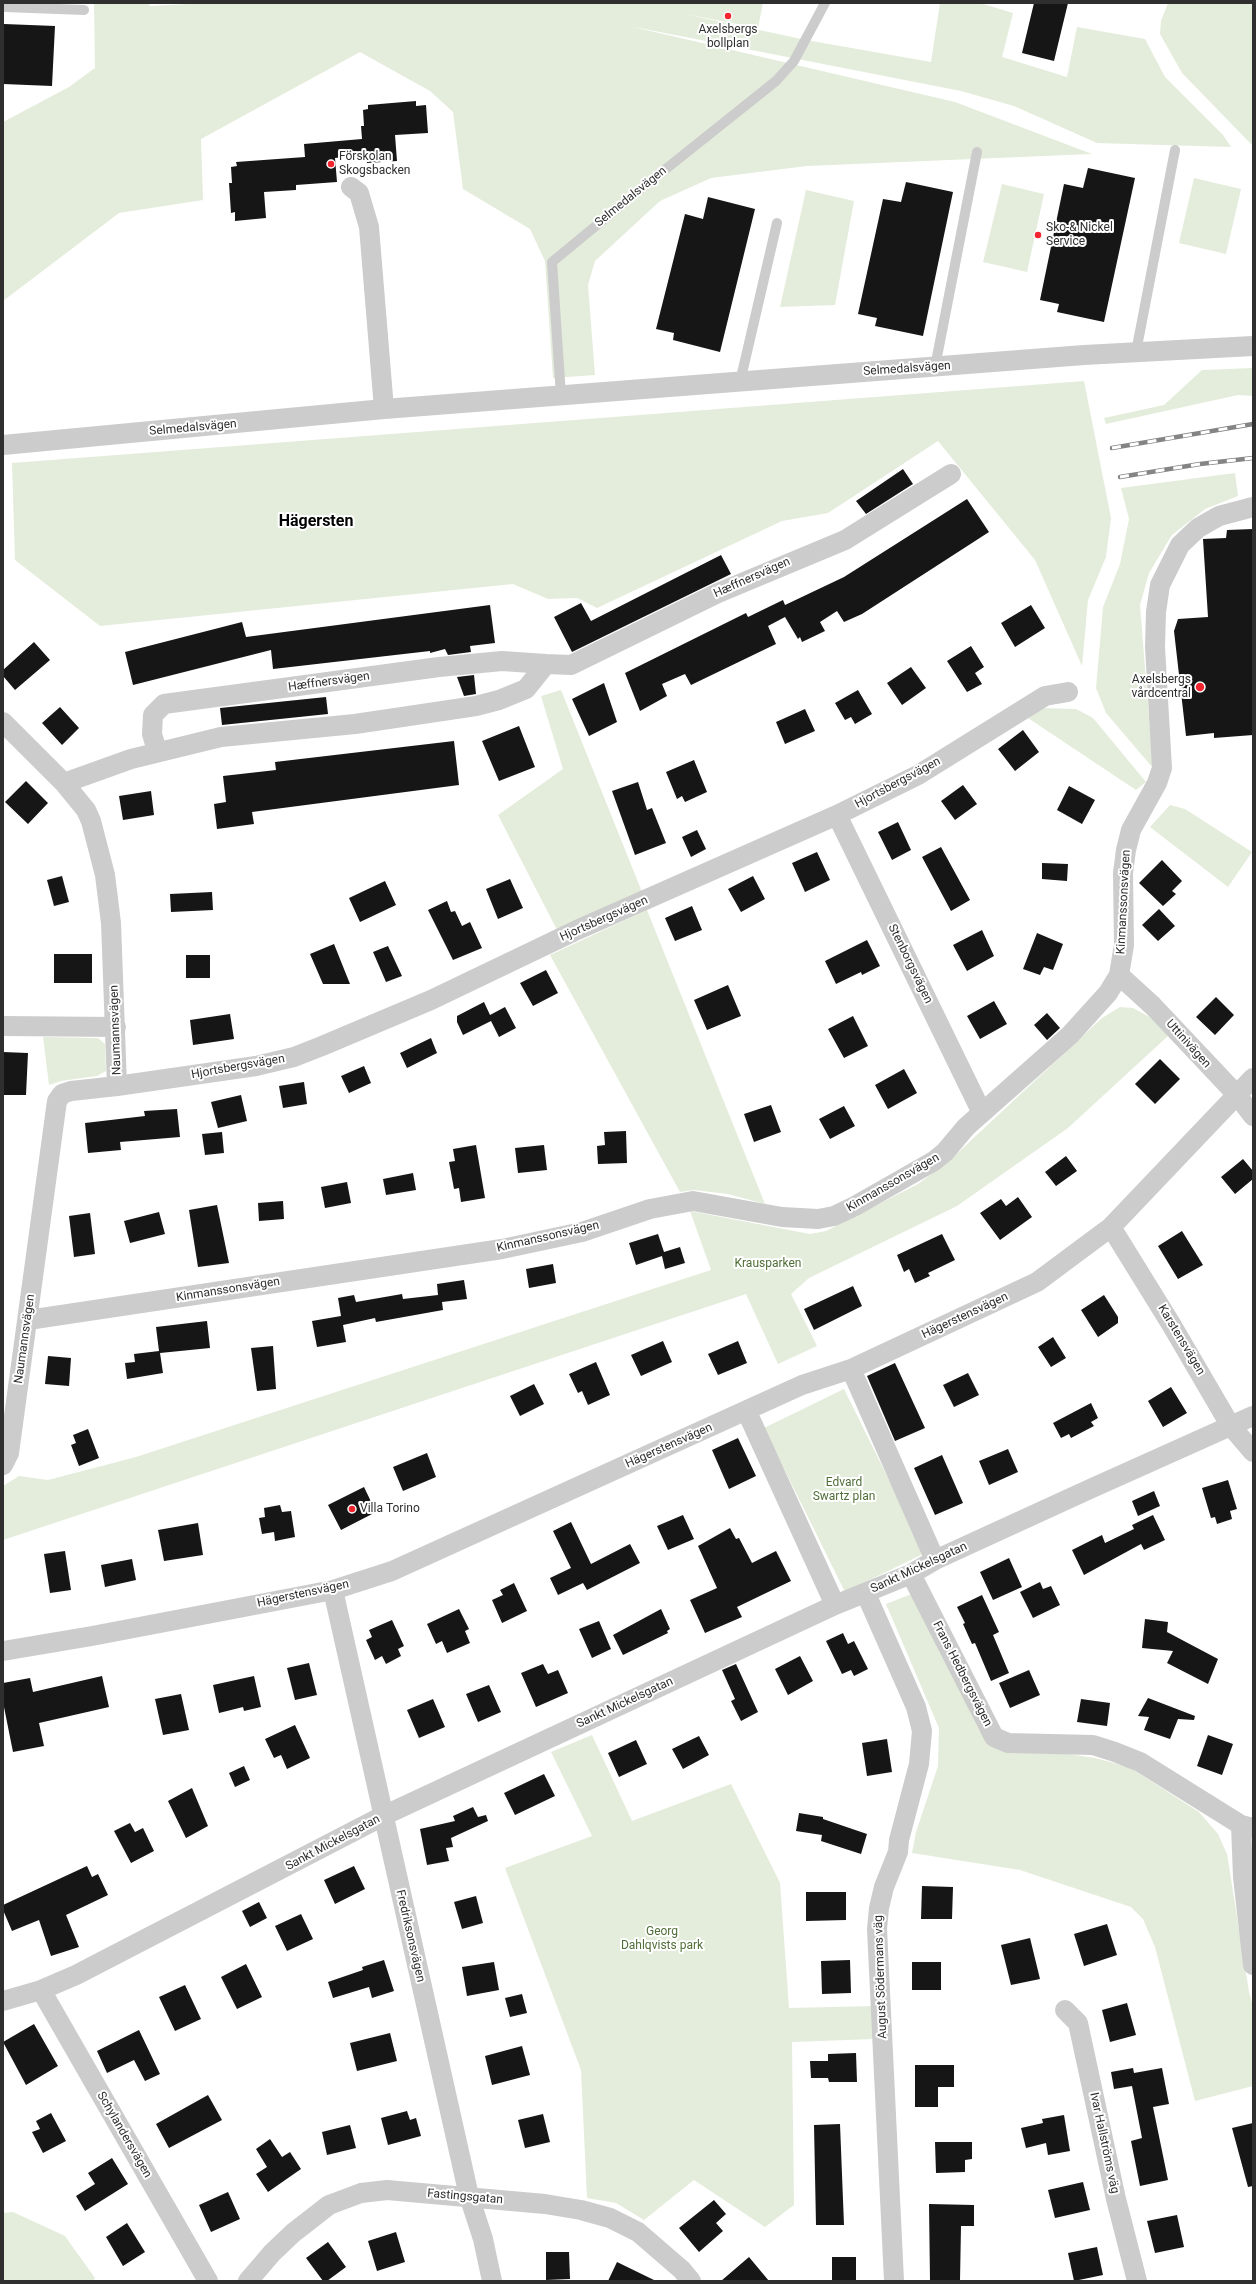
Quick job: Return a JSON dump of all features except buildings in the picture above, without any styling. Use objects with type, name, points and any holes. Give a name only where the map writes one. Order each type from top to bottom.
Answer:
[{"type":"street","points":[[351,187],[360,193],[369,227],[384,409]]},
{"type":"street","name":"Selmedalsvägen","points":[[3,445],[384,409],[1136,352],[1253,346]]},
{"type":"street","name":"Hæffnersvägen","points":[[157,751],[152,734],[153,715],[164,704],[439,667],[502,661],[571,665],[718,593],[845,540],[951,474]]},
{"type":"street","name":"Kinmanssonsvägen","points":[[28,1320],[502,1249],[582,1232],[650,1210],[693,1201],[782,1217],[823,1218],[855,1206],[934,1161],[945,1152],[966,1127],[1070,1035],[1108,993],[1119,975],[1124,945],[1123,873],[1126,850],[1131,830],[1157,783],[1162,768],[1155,647],[1156,612],[1160,586],[1180,545],[1198,528],[1219,516],[1253,506]]},
{"type":"street","points":[[64,783],[157,751],[221,737],[355,724],[476,706],[526,689],[546,664]]},
{"type":"street","name":"Hjortsbergsvägen","points":[[118,1086],[256,1066],[294,1057],[431,1000],[578,930],[837,815],[924,771],[1045,696],[1068,692]]},
{"type":"street","name":"Naumannsvägen","points":[[3,722],[64,783],[86,810],[91,821],[105,875],[111,923],[118,1086],[71,1091],[62,1094],[57,1101],[9,1453],[3,1465]]},
{"type":"street","name":"Stenborgsvägen","points":[[837,815],[982,1113]]},
{"type":"street","name":"Uttinivägen","points":[[1119,975],[1153,1006],[1237,1095],[1253,1116]]},
{"type":"street","points":[[3,1026],[116,1027]]},
{"type":"street","name":"Hägerstensvägen","points":[[3,1651],[92,1636],[333,1590],[392,1571],[747,1412],[802,1385],[851,1369],[1037,1282],[1111,1227],[1253,1078]]},
{"type":"street","name":"Karstensvägen","points":[[1111,1227],[1171,1324],[1230,1425],[1253,1452]]},
{"type":"street","points":[[851,1369],[935,1560]]},
{"type":"street","points":[[747,1412],[835,1605]]},
{"type":"street","name":"Sankt Mickelsgatan","points":[[3,2001],[40,1990],[84,1971],[383,1816],[835,1605],[866,1594],[911,1574],[935,1560],[1230,1425],[1253,1416]]},
{"type":"street","name":"Frans Hedbergsvägen","points":[[911,1574],[994,1737],[1008,1744],[1092,1745],[1115,1752],[1140,1762],[1165,1776],[1247,1826]]},
{"type":"street","name":"Fredriksonsvägen","points":[[333,1590],[469,2196],[483,2239],[492,2281]]},
{"type":"street","name":"August Södermans väg","points":[[866,1594],[916,1707],[922,1731],[919,1764],[899,1840],[898,1852],[884,1887],[879,1908],[877,1929],[894,2281]]},
{"type":"street","points":[[1247,1826],[1244,1884],[1253,1965]]},
{"type":"street","name":"Schylandersvägen","points":[[40,1990],[208,2281]]},
{"type":"street","name":"Ivar Hallströms väg","points":[[1065,2010],[1078,2023],[1116,2199],[1137,2281]]},
{"type":"street","name":"Fastingsgatan","points":[[248,2281],[272,2253],[293,2233],[329,2205],[344,2198],[361,2193],[387,2190],[469,2196],[545,2204],[581,2210],[610,2218],[638,2232],[692,2281]]},
{"type":"lane","points":[[4,3],[5,7],[84,10]]},
{"type":"lane","name":"Selmedalsvägen","points":[[561,396],[552,262],[636,192],[776,81],[794,61],[825,3]]},
{"type":"lane","points":[[1136,352],[1175,150]]},
{"type":"lane","points":[[935,367],[977,152]]},
{"type":"lane","points":[[740,382],[777,223]]},
{"type":"green space","points":[[94,3],[149,3],[150,6],[208,3],[763,3],[758,28],[680,13],[806,40],[931,62],[940,3],[980,3],[1013,13],[1002,57],[1067,77],[1077,27],[1145,39],[1165,77],[1223,135],[1231,147],[1097,143],[1014,106],[961,91],[629,26],[955,102],[1092,154],[807,166],[711,178],[660,201],[595,261],[588,285],[595,375],[553,378],[545,261],[530,229],[463,189],[453,112],[430,91],[360,52],[201,139],[203,200],[119,213],[3,301],[3,122],[69,87],[95,68]]},
{"type":"green space","points":[[1168,3],[1253,3],[1253,143],[1251,144],[1182,73],[1160,34],[1161,21]]},
{"type":"green space","points":[[1194,178],[1241,189],[1226,254],[1179,243]]},
{"type":"green space","points":[[1002,184],[1044,194],[1027,272],[983,262]]},
{"type":"green space","points":[[806,190],[854,201],[835,305],[780,307]]},
{"type":"green space","points":[[1253,368],[1253,396],[1238,395],[1106,424],[1104,418],[1164,405],[1202,370]]},
{"type":"green space","points":[[1084,381],[1111,518],[1106,557],[1088,600],[1082,666],[1035,560],[938,441],[828,513],[782,521],[597,608],[577,598],[548,599],[513,584],[100,626],[15,560],[12,463]]},
{"type":"green space","points":[[1235,473],[1238,496],[1205,509],[1172,535],[1149,573],[1140,605],[1153,768],[1106,713],[1096,688],[1103,607],[1120,564],[1129,519],[1121,488]]},
{"type":"green space","points":[[561,690],[642,892],[557,930],[498,815],[563,769],[541,696]]},
{"type":"green space","points":[[1041,708],[1076,709],[1093,718],[1146,782],[1136,790],[1028,718]]},
{"type":"green space","points":[[1170,805],[1185,809],[1252,852],[1228,887],[1150,827]]},
{"type":"green space","points":[[647,910],[765,1204],[728,1194],[694,1190],[680,1192],[550,955]]},
{"type":"green space","name":"Krausparken","points":[[1120,1007],[1133,1008],[1157,1021],[1168,1036],[1068,1128],[957,1206],[809,1278],[791,1294],[817,1346],[778,1364],[746,1294],[3,1540],[3,1486],[19,1476],[48,1480],[136,1457],[711,1270],[690,1211],[810,1234],[826,1231],[918,1184],[949,1161],[1102,1018]]},
{"type":"green space","points":[[43,1037],[98,1038],[105,1044],[106,1071],[97,1076],[61,1081],[49,1085]]},
{"type":"green space","name":"Edvard Swartz plan","points":[[844,1389],[925,1553],[845,1592],[764,1428]]},
{"type":"green space","points":[[914,1593],[978,1728],[987,1742],[1095,1758],[1129,1767],[1199,1812],[1218,1834],[1227,1854],[1249,1992],[1253,2006],[1253,2086],[1195,2101],[1155,1947],[1143,1919],[1131,1907],[1020,1870],[912,1853],[916,1832],[938,1766],[939,1728],[886,1604]]},
{"type":"green space","name":"Georg Dahlqvists park","points":[[592,1735],[632,1821],[731,1784],[780,1883],[789,2008],[875,2006],[875,2039],[792,2042],[794,2205],[765,2227],[694,2180],[644,2220],[616,2203],[587,2198],[581,2070],[505,1868],[592,1836],[551,1752]]},
{"type":"green space","points":[[13,2212],[65,2236],[95,2278],[93,2281],[3,2281],[3,2213]]},
{"type":"railway","points":[[1112,448],[1253,424]]},
{"type":"railway","points":[[1120,477],[1200,464],[1253,458]]},
{"type":"place","name":"Axelsbergs bollplan","points":[[728,16]]},
{"type":"place","name":"Förskolan Skogsbacken","points":[[331,164]]},
{"type":"place","name":"Sko-& Nickel Service","points":[[1038,235]]},
{"type":"place","name":"Axelsbergs vårdcentral","points":[[1200,687]]},
{"type":"place","name":"Villa Torino","points":[[352,1509]]},
{"type":"district","name":"Hägersten","points":[[316,522]]}]
